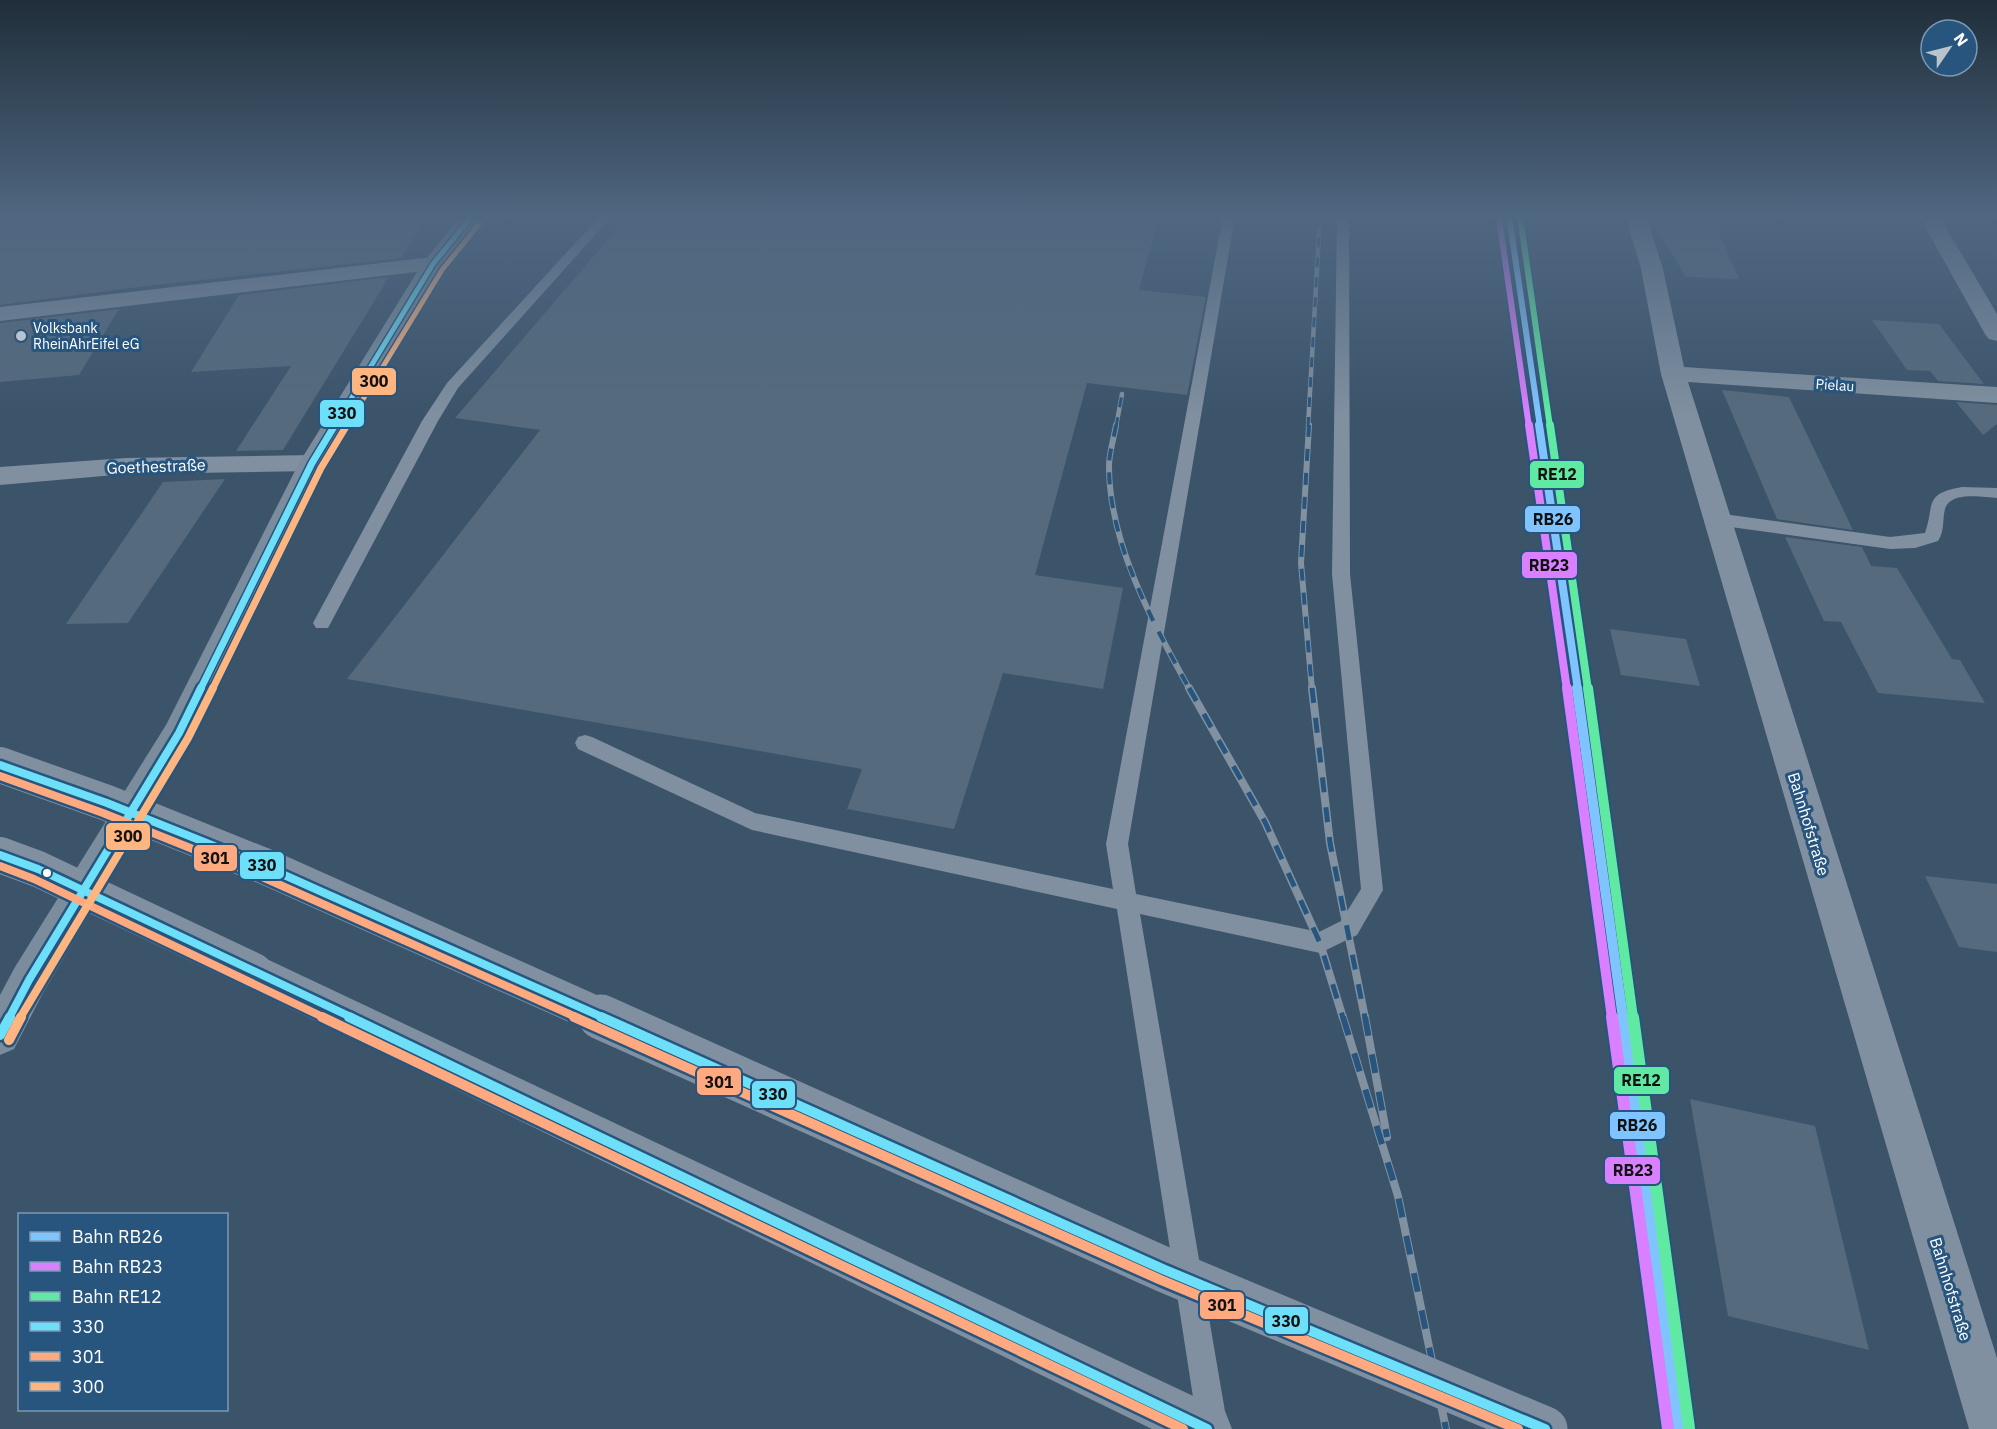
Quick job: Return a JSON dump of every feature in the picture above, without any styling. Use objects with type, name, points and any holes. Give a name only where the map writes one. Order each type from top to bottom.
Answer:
[{"type":"main road","points":[[0,314],[271,283]]},
{"type":"main road","points":[[0,1035],[29,981],[178,733],[312,463],[422,283]]},
{"type":"main road","name":"Bahnhofstraße","points":[[1655,283],[1673,375],[1994,1429]]},
{"type":"main road","points":[[1967,283],[1997,334]]},
{"type":"main road","name":"Pielau","points":[[1673,375],[1997,395]]},
{"type":"main road","name":"Goethestraße","points":[[0,476],[126,466],[312,463]]},
{"type":"main road","points":[[0,765],[107,803],[264,866],[1155,1265],[1545,1429]]},
{"type":"main road","points":[[0,855],[38,869],[265,976],[1207,1429]]},
{"type":"lane","points":[[322,623],[430,421],[452,386],[546,283]]},
{"type":"lane","points":[[1214,1429],[1118,844],[1217,283]]},
{"type":"lane","points":[[585,743],[752,820],[1320,943],[1349,928],[1371,890],[1341,574],[1343,283]]},
{"type":"lane","points":[[1716,519],[1890,543],[1915,542],[1932,537],[1938,524],[1937,508],[1941,500],[1950,495],[1969,492],[1997,493]]},
{"type":"building","points":[[0,283],[176,283],[146,286],[0,305]]},
{"type":"building","points":[[342,283],[386,283],[283,450],[236,451],[291,366],[191,372],[239,295]]},
{"type":"building","points":[[571,283],[1141,283],[1139,290],[1206,297],[1187,395],[1087,383],[1035,575],[1123,588],[1103,689],[1003,673],[954,829],[847,809],[862,769],[347,679],[540,430],[455,418]]},
{"type":"building","points":[[119,309],[79,375],[0,382],[0,323]]},
{"type":"building","points":[[1872,320],[1939,324],[1984,384],[1938,381],[1930,371],[1907,370]]},
{"type":"building","points":[[1722,390],[1789,397],[1853,530],[1777,519]]},
{"type":"building","points":[[1956,402],[1997,405],[1997,424],[1983,435]]},
{"type":"building","points":[[225,479],[128,623],[66,624],[163,482]]},
{"type":"building","points":[[1785,537],[1862,547],[1871,566],[1897,568],[1952,659],[1960,660],[1985,703],[1878,693],[1841,622],[1824,621]]},
{"type":"building","points":[[1610,629],[1686,639],[1700,686],[1621,675]]},
{"type":"building","points":[[1925,876],[1997,884],[1997,952],[1959,947]]},
{"type":"building","points":[[1690,1099],[1815,1126],[1869,1350],[1728,1316]]},
{"type":"railway","points":[[1308,427],[1316,283]]},
{"type":"railway","points":[[1116,427],[1122,394]]},
{"type":"railway","points":[[1116,425],[1109,466],[1116,524],[1148,610],[1190,690]]},
{"type":"railway","points":[[1309,425],[1301,563],[1312,690]]},
{"type":"railway","points":[[1189,688],[1265,822],[1320,943],[1343,1018]]},
{"type":"railway","points":[[1312,688],[1330,843],[1365,1018]]},
{"type":"railway","points":[[1343,1017],[1398,1196],[1446,1429]]},
{"type":"railway","points":[[1365,1017],[1387,1137]]},
{"type":"rail line","name":"RB23","points":[[1508,283],[1568,693],[1668,1429]]},
{"type":"rail line","name":"RB26","points":[[1519,283],[1578,692],[1679,1429]]},
{"type":"rail line","name":"RE12","points":[[1530,283],[1689,1428]]},
{"type":"transit line","name":"330","points":[[0,1035],[29,980],[179,733],[312,463],[422,283]]},
{"type":"transit line","name":"300","points":[[9,1040],[38,985],[188,738],[321,468],[434,283]]},
{"type":"transit line","name":"330","points":[[0,765],[107,803],[264,866],[1165,1270],[1545,1429]]},
{"type":"transit line","name":"301","points":[[0,776],[103,813],[260,876],[1161,1280],[1518,1429]]},
{"type":"transit line","name":"330","points":[[0,855],[38,869],[254,971],[1207,1429]]},
{"type":"transit line","name":"301","points":[[0,866],[34,879],[1183,1429]]},
{"type":"place","name":"Volksbank RheinAhrEifel eG","points":[[21,336]]}]
